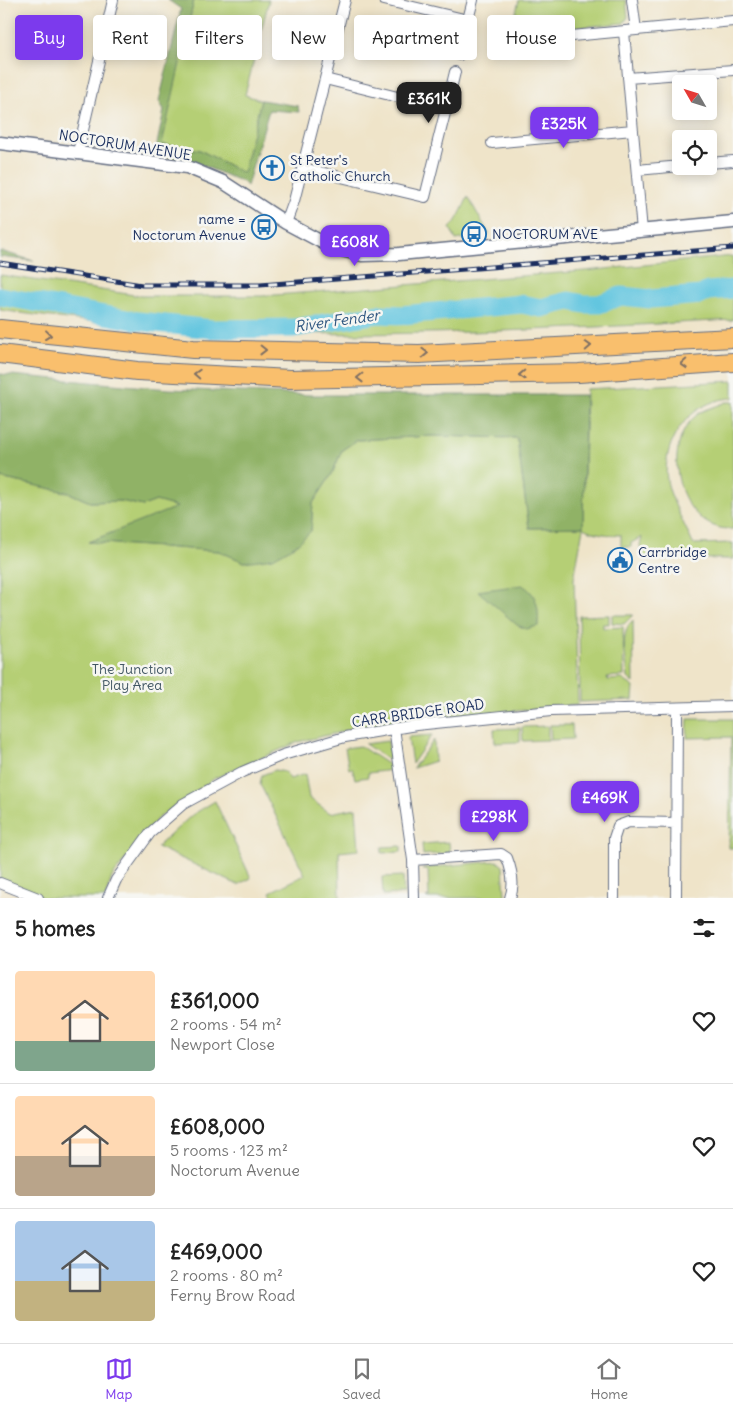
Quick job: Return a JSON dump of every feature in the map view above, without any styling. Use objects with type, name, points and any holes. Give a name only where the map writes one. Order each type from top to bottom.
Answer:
[{"type":"highway","points":[[0,330],[193,349],[419,354],[733,338]]},
{"type":"highway","points":[[0,354],[137,371],[290,379],[579,373],[733,362]]},
{"type":"street","points":[[78,152],[113,0]]},
{"type":"street","points":[[286,223],[345,0]]},
{"type":"street","points":[[384,0],[447,15]]},
{"type":"street","points":[[469,15],[473,0]]},
{"type":"street","points":[[632,0],[636,30]]},
{"type":"street","points":[[575,36],[733,21]]},
{"type":"street","points":[[624,32],[642,231]]},
{"type":"street","points":[[628,78],[733,70]]},
{"type":"street","points":[[302,168],[425,197],[455,72]]},
{"type":"street","points":[[325,79],[446,108]]},
{"type":"street","points":[[492,143],[633,130]]},
{"type":"street","name":"NOCTORUM AVENUE","points":[[0,143],[187,167],[223,182],[286,223],[333,248],[362,254],[399,254],[733,222]]},
{"type":"street","points":[[717,163],[733,161]]},
{"type":"street","points":[[637,170],[672,167]]},
{"type":"street","name":"CARR BRIDGE ROAD","points":[[108,898],[116,880],[150,834],[183,804],[242,772],[283,755],[345,737],[394,728],[551,711],[733,706]]},
{"type":"street","points":[[676,898],[677,709]]},
{"type":"street","points":[[394,728],[413,860],[414,898]]},
{"type":"street","points":[[614,898],[614,838],[618,826],[629,822],[676,824]]},
{"type":"street","points":[[413,860],[501,854],[507,858],[512,875],[510,898]]},
{"type":"street","points":[[0,883],[38,898]]},
{"type":"green space","points":[[168,0],[194,0],[191,15],[180,15],[181,9]]},
{"type":"green space","points":[[194,0],[269,0],[262,28],[262,15],[191,15]]},
{"type":"green space","points":[[519,0],[626,0],[628,17],[624,23],[575,28],[575,15],[515,15]]},
{"type":"green space","points":[[177,26],[177,60],[181,60],[162,144],[200,150],[243,173],[261,100],[298,106],[299,112],[269,110],[247,186],[243,182],[196,163],[155,154],[164,110],[159,101]]},
{"type":"green space","points":[[180,60],[254,60],[245,95],[261,100],[243,173],[200,150],[161,144]]},
{"type":"green space","points":[[468,197],[489,234],[456,240],[450,228],[457,219]]},
{"type":"green space","points":[[0,251],[34,261],[0,257]]},
{"type":"green space","points":[[733,256],[733,320],[458,332],[274,333],[91,322],[0,310],[0,275],[141,296],[262,296],[585,271]]},
{"type":"green space","points":[[0,374],[169,389],[312,395],[585,395],[583,527],[529,528],[517,438],[431,436],[357,440],[342,450],[332,474],[313,503],[311,531],[296,545],[273,558],[244,562],[219,551],[88,542],[177,507],[156,501],[143,506],[121,501],[90,502],[67,492],[0,478]]},
{"type":"green space","name":"The Junction Play Area","points":[[733,381],[733,398],[716,401],[702,407],[689,417],[679,429],[671,443],[667,459],[667,475],[672,499],[693,544],[733,543],[733,559],[643,558],[640,545],[642,537],[631,543],[631,547],[621,547],[621,535],[602,534],[583,528],[574,579],[578,705],[371,725],[298,742],[215,778],[157,819],[112,877],[105,898],[44,898],[0,881],[0,478],[67,492],[90,502],[121,501],[143,506],[156,501],[178,507],[89,542],[219,551],[245,562],[311,531],[313,503],[332,474],[342,450],[357,440],[431,436],[517,438],[529,528],[583,527],[586,389]]},
{"type":"green space","points":[[726,402],[733,402],[733,529],[714,526],[699,517],[687,502],[680,484],[677,465],[679,445],[686,428],[698,414]]},
{"type":"green space","points":[[522,585],[534,597],[538,614],[538,626],[526,629],[517,625],[478,591]]},
{"type":"green space","points":[[609,615],[609,624],[603,624],[603,628],[623,627],[624,676],[607,677],[608,680],[622,679],[634,687],[633,700],[580,702],[579,616]]},
{"type":"green space","points":[[612,615],[633,615],[624,624],[612,623]]},
{"type":"green space","points":[[633,620],[634,683],[628,678],[624,648],[626,632]]},
{"type":"green space","points":[[688,719],[733,719],[733,848],[729,848],[731,737],[687,738]]},
{"type":"green space","points":[[550,725],[572,725],[573,739],[551,740]]},
{"type":"green space","points":[[548,726],[548,740],[523,741],[522,727]]},
{"type":"green space","points":[[520,728],[520,742],[495,743],[494,729]]},
{"type":"green space","points":[[432,735],[412,764],[408,737]]},
{"type":"green space","points":[[434,740],[435,761],[413,768]]},
{"type":"green space","points":[[388,741],[391,762],[365,744]]},
{"type":"green space","points":[[360,746],[392,767],[393,770],[368,773],[368,777],[355,779],[352,768],[349,769],[345,748]]},
{"type":"green space","points":[[275,770],[285,772],[290,779],[305,774],[309,798],[330,813],[356,808],[359,850],[339,852],[340,898],[273,898],[270,892],[305,875],[260,784],[262,775]]},
{"type":"green space","points":[[215,801],[251,878],[238,885],[157,847],[192,815]]},
{"type":"green space","points":[[449,842],[450,853],[423,855],[422,844]]},
{"type":"green space","points":[[401,846],[401,852],[382,853],[382,847]]},
{"type":"green space","points":[[497,861],[503,866],[505,895],[503,898],[426,898],[429,897],[428,870],[423,870],[423,868]]},
{"type":"green space","points":[[403,876],[404,894],[383,895],[382,877]]},
{"type":"waterway","name":"River Fender","points":[[0,296],[138,321],[212,329],[294,328],[379,314],[402,315],[522,304],[541,308],[569,301],[599,304],[621,296],[651,299],[701,295],[708,291],[733,289]]},
{"type":"railway","points":[[0,263],[142,285],[260,285],[733,248]]},
{"type":"place","name":"St Peter's Catholic Church","points":[[272,168]]},
{"type":"place","name":"name = Noctorum Avenue","points":[[264,227]]},
{"type":"place","name":"NOCTORUM AVE","points":[[474,234]]},
{"type":"place","name":"Carrbridge Centre","points":[[620,560]]}]
